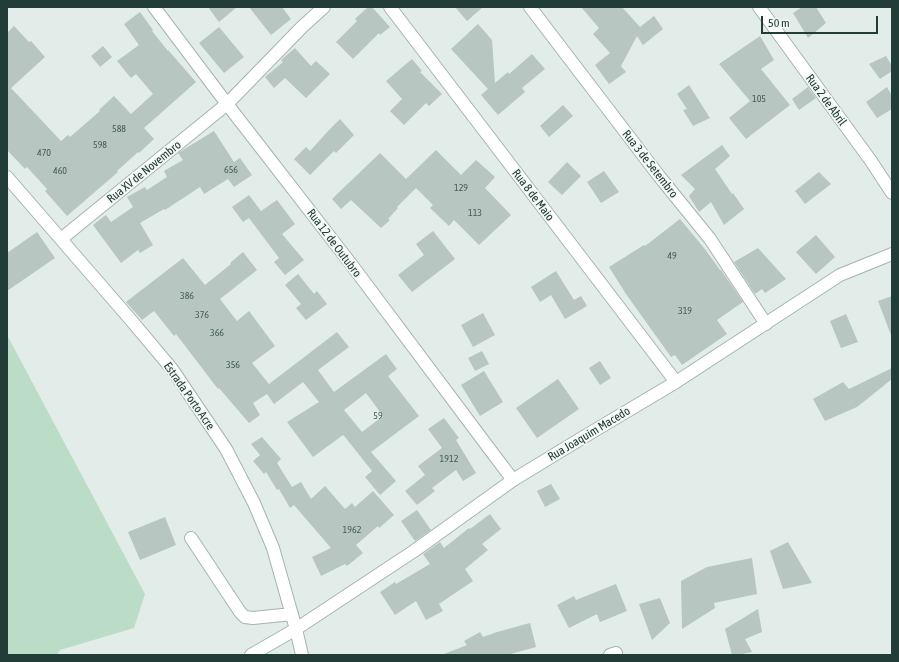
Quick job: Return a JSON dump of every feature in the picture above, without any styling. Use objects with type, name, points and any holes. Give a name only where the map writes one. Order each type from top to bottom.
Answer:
[{"type":"street","name":"Rua 12 de Outubro","points":[[154,7],[351,264],[513,480]]},
{"type":"street","name":"Rua XV de Novembro","points":[[61,239],[227,104],[302,27],[324,7]]},
{"type":"street","name":"Rua 8 de Maio","points":[[390,7],[676,382]]},
{"type":"street","name":"Rua 3 de Setembro","points":[[530,7],[659,176],[710,239],[766,324]]},
{"type":"street","name":"Rua 2 de Abril","points":[[760,7],[871,161],[892,193]]},
{"type":"street","name":"Estrada Porto Acre","points":[[7,177],[172,369],[226,449],[254,503],[273,548],[302,655]]},
{"type":"street","name":"Rua Joaquim Macedo","points":[[251,655],[296,629],[414,551],[513,480],[676,382],[840,275],[892,254]]},
{"type":"street","points":[[191,538],[240,612],[245,617],[253,618],[292,614]]},
{"type":"green space","points":[[7,335],[145,594],[134,628],[60,650],[57,655],[7,655]]},
{"type":"building","points":[[208,7],[237,7],[219,22]]},
{"type":"building","points":[[249,7],[282,7],[291,19],[271,35]]},
{"type":"building","points":[[368,7],[372,7],[390,27],[380,35],[379,33],[353,59],[336,42],[357,21],[355,19]]},
{"type":"building","points":[[455,7],[483,7],[467,21]]},
{"type":"building","points":[[581,7],[622,7],[640,27],[654,16],[663,29],[643,45],[637,36],[621,66],[626,72],[609,84],[595,65],[610,53],[593,34],[599,28]]},
{"type":"building","points":[[802,7],[816,7],[826,23],[808,38],[793,13]]},
{"type":"building","points":[[140,12],[153,30],[152,31],[168,51],[196,82],[144,128],[154,139],[67,216],[45,191],[47,189],[27,167],[25,169],[7,150],[7,33],[14,26],[29,42],[31,41],[45,57],[11,88],[61,141],[68,135],[70,137],[100,111],[99,110],[114,96],[131,114],[153,94],[136,74],[131,78],[117,61],[139,45],[124,24]]},
{"type":"building","points":[[478,24],[492,40],[495,83],[508,72],[509,74],[532,54],[545,69],[522,88],[525,92],[498,115],[481,95],[488,89],[451,49]]},
{"type":"building","points":[[219,27],[244,57],[224,73],[199,43]]},
{"type":"building","points":[[760,36],[774,60],[761,69],[790,105],[746,139],[729,118],[750,101],[719,64]]},
{"type":"building","points":[[103,46],[112,57],[100,67],[91,56]]},
{"type":"building","points":[[295,48],[311,66],[316,61],[330,74],[306,98],[285,78],[274,88],[265,77],[283,62],[281,60]]},
{"type":"building","points":[[886,56],[892,66],[892,71],[880,79],[869,64]]},
{"type":"building","points":[[412,59],[422,71],[420,72],[442,94],[429,106],[426,103],[404,125],[390,111],[402,99],[386,81]]},
{"type":"building","points":[[689,85],[710,118],[693,126],[683,110],[687,109],[677,94]]},
{"type":"building","points":[[808,87],[816,98],[799,110],[792,99]]},
{"type":"building","points":[[887,87],[892,96],[892,109],[877,118],[866,102]]},
{"type":"building","points":[[563,105],[573,116],[549,137],[540,126]]},
{"type":"building","points":[[340,119],[354,135],[336,153],[334,151],[310,175],[294,159],[306,147],[310,151]]},
{"type":"building","points":[[214,131],[234,162],[240,158],[252,175],[234,187],[228,179],[204,194],[200,187],[165,210],[164,209],[140,223],[153,245],[140,253],[138,250],[121,263],[93,225],[106,215],[111,222],[133,207],[127,197],[145,187],[147,190],[167,177],[164,171],[183,160],[178,153]]},
{"type":"building","points":[[722,145],[730,156],[715,169],[744,209],[724,225],[711,202],[699,212],[689,196],[695,189],[681,175]]},
{"type":"building","points":[[436,150],[461,175],[476,160],[495,177],[485,188],[511,215],[479,245],[454,220],[449,226],[430,208],[433,205],[416,188],[397,207],[398,208],[388,219],[390,220],[381,228],[351,200],[341,209],[332,199],[380,153],[406,179]]},
{"type":"building","points":[[567,162],[581,176],[562,195],[548,182]]},
{"type":"building","points":[[604,171],[619,192],[601,203],[587,182]]},
{"type":"building","points":[[819,172],[831,184],[805,204],[795,191]]},
{"type":"building","points":[[249,195],[261,211],[277,200],[295,224],[282,234],[304,260],[285,275],[274,262],[279,258],[249,218],[243,222],[232,207]]},
{"type":"building","points":[[680,219],[721,270],[743,302],[717,320],[727,334],[682,365],[675,355],[671,357],[626,294],[609,267],[644,245],[645,246]]},
{"type":"building","points":[[433,231],[455,259],[412,292],[398,275],[424,255],[416,244]]},
{"type":"building","points":[[37,232],[55,258],[7,291],[7,253]]},
{"type":"building","points":[[816,235],[835,257],[816,274],[796,252]]},
{"type":"building","points":[[758,248],[786,279],[765,293],[762,289],[755,294],[734,262]]},
{"type":"building","points":[[243,252],[257,270],[220,299],[237,321],[249,311],[275,346],[252,363],[269,384],[337,332],[349,347],[318,370],[334,392],[386,354],[397,369],[388,376],[419,416],[371,452],[396,481],[380,495],[365,477],[372,471],[343,435],[313,457],[287,422],[319,402],[303,382],[274,404],[267,394],[253,403],[260,415],[249,423],[219,388],[218,389],[176,334],[174,336],[154,311],[142,320],[126,302],[183,258],[205,285],[231,264],[230,263]],"holes":[[[366,393],[383,416],[362,432],[344,410]]]},
{"type":"building","points":[[556,271],[574,300],[581,296],[587,306],[565,319],[551,295],[540,302],[531,287]]},
{"type":"building","points":[[298,274],[314,294],[317,291],[327,304],[306,320],[296,308],[301,304],[285,285]]},
{"type":"building","points":[[892,296],[892,334],[891,335],[878,301]]},
{"type":"building","points":[[483,313],[495,335],[473,347],[461,325]]},
{"type":"building","points":[[846,314],[858,342],[841,348],[830,321]]},
{"type":"building","points":[[482,351],[489,364],[475,371],[468,358]]},
{"type":"building","points":[[600,361],[611,378],[600,385],[589,368]]},
{"type":"building","points":[[892,368],[892,379],[857,407],[825,421],[813,399],[843,382],[849,389]]},
{"type":"building","points":[[484,371],[503,402],[480,416],[461,385]]},
{"type":"building","points":[[558,379],[579,409],[537,438],[516,408]]},
{"type":"building","points":[[444,418],[459,438],[456,440],[476,473],[463,481],[456,470],[432,488],[435,491],[417,505],[405,491],[425,475],[418,466],[442,448],[428,429]]},
{"type":"building","points":[[262,437],[281,459],[277,463],[292,487],[301,482],[311,499],[325,486],[345,509],[352,503],[355,507],[373,491],[394,515],[379,528],[378,526],[356,545],[363,553],[347,566],[345,564],[321,576],[312,557],[331,548],[294,505],[290,508],[279,489],[277,490],[266,472],[264,474],[253,461],[260,455],[251,444]]},
{"type":"building","points":[[551,484],[560,499],[545,507],[537,491]]},
{"type":"building","points":[[417,510],[431,530],[415,541],[401,521]]},
{"type":"building","points":[[490,514],[501,529],[482,544],[488,550],[465,569],[473,581],[439,604],[443,611],[426,620],[416,601],[395,615],[380,592],[395,582],[396,584],[430,564],[423,554],[440,542],[444,548],[469,528],[470,529]]},
{"type":"building","points":[[165,517],[176,545],[140,560],[128,532]]},
{"type":"building","points":[[788,542],[812,583],[783,589],[770,551]]},
{"type":"building","points":[[752,558],[757,594],[714,603],[715,608],[682,629],[681,581],[707,567]]},
{"type":"building","points":[[616,584],[627,611],[600,622],[597,614],[569,628],[557,605],[574,596],[576,600]]},
{"type":"building","points":[[660,598],[670,623],[652,640],[639,604]]},
{"type":"building","points":[[758,609],[762,632],[745,639],[752,652],[732,655],[725,629]]},
{"type":"building","points":[[530,623],[536,647],[507,655],[444,655],[467,645],[464,641],[480,632],[483,637]]}]
